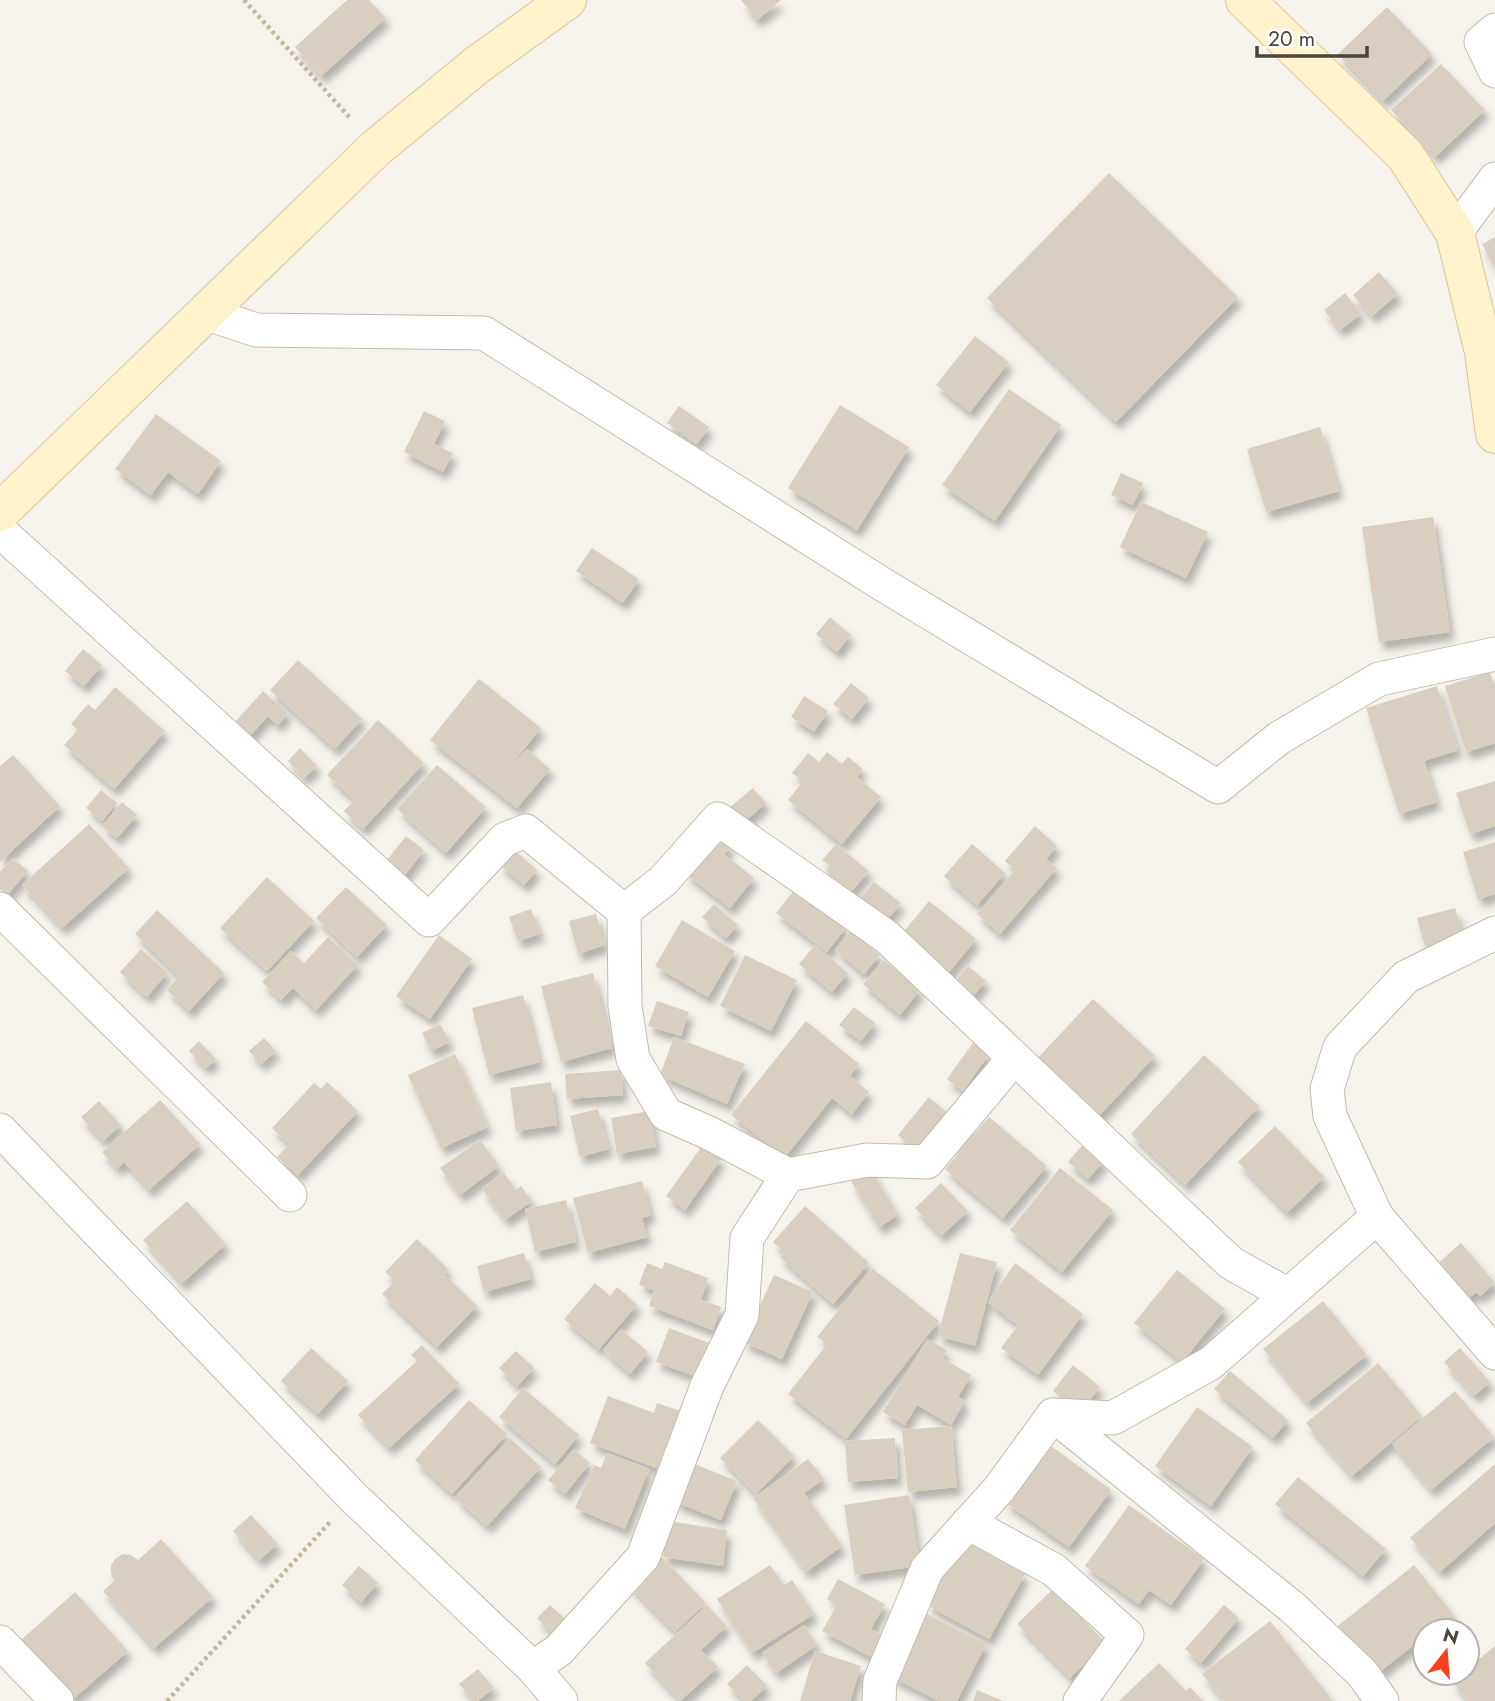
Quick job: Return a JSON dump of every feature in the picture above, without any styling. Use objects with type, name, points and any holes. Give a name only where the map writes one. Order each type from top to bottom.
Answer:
[{"type":"street","points":[[0,512],[376,148],[477,65],[566,0]]},
{"type":"street","points":[[1245,0],[1405,155],[1455,233],[1484,352],[1495,434]]},
{"type":"street","points":[[1495,30],[1481,42],[1495,71]]},
{"type":"street","points":[[1455,233],[1495,179]]},
{"type":"street","points":[[205,313],[256,330],[484,333],[881,584],[1218,787],[1279,738],[1379,679],[1495,654]]},
{"type":"street","points":[[0,531],[429,920],[505,839],[526,831],[624,911]]},
{"type":"street","points":[[624,911],[663,881],[718,819],[887,937],[1231,1263],[1288,1295]]},
{"type":"street","points":[[0,909],[290,1195]]},
{"type":"street","points":[[624,911],[625,1006],[633,1059],[666,1114],[709,1133],[788,1175],[867,1160],[927,1162],[1014,1058]]},
{"type":"street","points":[[1495,933],[1406,976],[1340,1047],[1327,1089],[1330,1116],[1377,1217],[1495,1353]]},
{"type":"street","points":[[0,1130],[353,1497],[533,1668],[561,1701]]},
{"type":"street","points":[[533,1668],[558,1650],[643,1557],[707,1386],[742,1315],[747,1238],[788,1175]]},
{"type":"street","points":[[1053,1415],[1113,1418],[1211,1363],[1377,1217]]},
{"type":"street","points":[[879,1701],[880,1681],[927,1569],[1007,1478],[1053,1415]]},
{"type":"street","points":[[1053,1415],[1292,1607],[1362,1674],[1382,1701]]},
{"type":"street","points":[[968,1523],[1054,1570],[1127,1636],[1080,1701]]},
{"type":"street","points":[[0,1642],[57,1701]]},
{"type":"path","points":[[244,0],[376,148]]},
{"type":"path","points":[[167,1701],[353,1497]]},
{"type":"building","points":[[347,0],[369,0],[386,18],[321,76],[295,47]]},
{"type":"building","points":[[741,0],[781,0],[757,20]]},
{"type":"building","points":[[1387,7],[1432,54],[1383,101],[1338,54]]},
{"type":"building","points":[[1441,64],[1485,110],[1435,157],[1391,110]]},
{"type":"building","points":[[1109,173],[1238,297],[1116,422],[987,298]]},
{"type":"building","points":[[1495,237],[1495,268],[1482,244]]},
{"type":"building","points":[[1379,272],[1398,294],[1372,316],[1353,295]]},
{"type":"building","points":[[1345,293],[1361,314],[1340,330],[1324,310]]},
{"type":"building","points":[[975,336],[1009,362],[970,412],[936,385]]},
{"type":"building","points":[[1009,389],[1061,425],[995,521],[942,485]]},
{"type":"building","points":[[840,405],[909,447],[857,530],[788,488]]},
{"type":"building","points":[[679,406],[709,427],[697,444],[667,423]]},
{"type":"building","points":[[424,411],[445,421],[434,444],[453,453],[443,472],[404,452]]},
{"type":"building","points":[[156,414],[221,461],[198,494],[168,472],[151,495],[115,469]]},
{"type":"building","points":[[1320,427],[1339,491],[1266,512],[1247,449]]},
{"type":"building","points":[[1121,473],[1143,483],[1133,505],[1111,495]]},
{"type":"building","points":[[1141,502],[1208,532],[1186,578],[1120,547]]},
{"type":"building","points":[[1433,517],[1450,632],[1379,642],[1362,527]]},
{"type":"building","points":[[592,548],[639,579],[623,603],[576,571]]},
{"type":"building","points":[[830,617],[851,635],[837,652],[816,634]]},
{"type":"building","points":[[83,649],[102,665],[84,686],[65,671]]},
{"type":"building","points":[[298,660],[362,719],[335,749],[270,690]]},
{"type":"building","points":[[1490,672],[1495,688],[1495,743],[1466,752],[1445,686]]},
{"type":"building","points":[[479,679],[541,728],[502,776],[527,749],[550,769],[517,808],[430,740]]},
{"type":"building","points":[[851,683],[869,698],[852,719],[833,704]]},
{"type":"building","points":[[1437,686],[1458,750],[1424,761],[1437,802],[1399,814],[1366,708]]},
{"type":"building","points":[[115,687],[165,731],[114,789],[64,745],[78,730],[71,724],[88,704],[95,710]]},
{"type":"building","points":[[263,691],[288,713],[278,725],[268,716],[249,737],[234,723]]},
{"type":"building","points":[[804,696],[828,711],[814,732],[791,717]]},
{"type":"building","points":[[378,720],[424,763],[363,829],[344,811],[354,800],[327,775]]},
{"type":"building","points":[[300,748],[317,766],[304,778],[288,761]]},
{"type":"building","points":[[827,752],[842,764],[848,757],[863,769],[857,777],[881,797],[842,844],[788,800],[803,781],[792,773],[808,753],[819,762]]},
{"type":"building","points":[[13,755],[60,806],[0,862],[0,766]]},
{"type":"building","points":[[437,765],[486,807],[446,853],[397,809]]},
{"type":"building","points":[[1495,781],[1495,826],[1470,834],[1456,793]]},
{"type":"building","points":[[753,788],[766,803],[743,823],[730,807]]},
{"type":"building","points":[[101,790],[117,803],[102,821],[86,808]]},
{"type":"building","points":[[122,802],[137,815],[117,838],[102,826]]},
{"type":"building","points":[[89,824],[129,868],[62,928],[22,885]]},
{"type":"building","points":[[1035,826],[1057,846],[1046,859],[1057,868],[1000,934],[977,914],[1015,870],[1005,861]]},
{"type":"building","points":[[715,834],[731,846],[724,854],[754,878],[730,908],[685,873]]},
{"type":"building","points":[[406,836],[424,850],[402,879],[384,864]]},
{"type":"building","points":[[1495,842],[1495,894],[1478,899],[1463,852]]},
{"type":"building","points":[[836,844],[869,871],[850,893],[826,872],[830,866],[822,860]]},
{"type":"building","points":[[972,844],[1005,873],[977,905],[944,876]]},
{"type":"building","points":[[512,848],[537,870],[524,885],[499,864]]},
{"type":"building","points":[[13,858],[28,871],[7,895],[0,889],[0,872]]},
{"type":"building","points":[[267,877],[314,921],[267,971],[220,928]]},
{"type":"building","points":[[874,882],[901,903],[883,925],[856,903]]},
{"type":"building","points":[[800,883],[846,927],[827,952],[776,913]]},
{"type":"building","points":[[346,887],[387,925],[357,957],[316,918]]},
{"type":"building","points":[[929,901],[976,939],[943,980],[896,941]]},
{"type":"building","points":[[714,904],[738,925],[726,938],[702,917]]},
{"type":"building","points":[[1455,908],[1463,936],[1425,947],[1417,918]]},
{"type":"building","points":[[531,909],[540,934],[518,941],[509,917]]},
{"type":"building","points":[[157,910],[224,973],[189,1011],[167,990],[179,976],[135,934]]},
{"type":"building","points":[[596,914],[605,945],[578,954],[569,921]]},
{"type":"building","points":[[682,920],[735,951],[708,997],[655,966]]},
{"type":"building","points":[[851,930],[880,955],[864,974],[835,950]]},
{"type":"building","points":[[439,935],[472,959],[430,1019],[396,996]]},
{"type":"building","points":[[328,937],[358,965],[316,1010],[293,988],[281,1000],[262,982],[291,951],[304,963]]},
{"type":"building","points":[[815,945],[848,973],[832,992],[799,964]]},
{"type":"building","points":[[141,949],[167,973],[147,997],[120,972]]},
{"type":"building","points":[[745,955],[797,980],[771,1031],[720,1006]]},
{"type":"building","points":[[884,960],[920,990],[900,1015],[863,984]]},
{"type":"building","points":[[968,966],[986,981],[972,997],[955,981]]},
{"type":"building","points":[[593,973],[612,1048],[561,1062],[541,986]]},
{"type":"building","points":[[523,995],[540,1062],[489,1075],[472,1008]]},
{"type":"building","points":[[1093,999],[1155,1056],[1096,1119],[1034,1062]]},
{"type":"building","points":[[657,1001],[689,1012],[681,1036],[648,1026]]},
{"type":"building","points":[[854,1007],[875,1023],[861,1041],[839,1025]]},
{"type":"building","points":[[806,1021],[859,1064],[850,1076],[869,1092],[852,1114],[832,1098],[785,1157],[731,1115]]},
{"type":"building","points":[[440,1024],[450,1042],[431,1051],[422,1033]]},
{"type":"building","points":[[674,1037],[745,1064],[727,1104],[660,1075]]},
{"type":"building","points":[[264,1038],[276,1051],[261,1064],[249,1051]]},
{"type":"building","points":[[199,1041],[216,1059],[206,1068],[189,1051]]},
{"type":"building","points":[[973,1043],[989,1054],[963,1091],[947,1079]]},
{"type":"building","points":[[455,1054],[488,1127],[441,1148],[408,1075]]},
{"type":"building","points":[[1204,1055],[1259,1106],[1185,1185],[1131,1134]]},
{"type":"building","points":[[621,1070],[623,1095],[567,1099],[565,1074]]},
{"type":"building","points":[[327,1082],[358,1111],[298,1175],[277,1157],[289,1144],[272,1128],[314,1083],[321,1089]]},
{"type":"building","points":[[551,1082],[557,1125],[516,1131],[510,1088]]},
{"type":"building","points":[[929,1097],[949,1114],[918,1152],[898,1135]]},
{"type":"building","points":[[160,1100],[200,1144],[149,1190],[124,1162],[117,1169],[102,1152]]},
{"type":"building","points":[[99,1101],[121,1125],[103,1141],[81,1117]]},
{"type":"building","points":[[598,1109],[609,1149],[580,1157],[570,1116]]},
{"type":"building","points":[[650,1111],[656,1147],[617,1154],[611,1118]]},
{"type":"building","points":[[989,1117],[1047,1166],[1003,1218],[945,1169],[958,1154],[953,1150],[969,1130],[974,1134]]},
{"type":"building","points":[[1275,1126],[1324,1177],[1287,1213],[1238,1162]]},
{"type":"building","points":[[480,1140],[499,1166],[460,1195],[440,1168]]},
{"type":"building","points":[[1084,1143],[1104,1161],[1088,1179],[1068,1162]]},
{"type":"building","points":[[702,1146],[721,1159],[685,1210],[666,1196]]},
{"type":"building","points":[[1060,1168],[1113,1210],[1062,1272],[1010,1230]]},
{"type":"building","points":[[871,1169],[898,1215],[879,1227],[851,1181]]},
{"type":"building","points":[[504,1173],[516,1190],[521,1186],[532,1201],[505,1220],[482,1189]]},
{"type":"building","points":[[642,1181],[651,1215],[642,1218],[647,1237],[588,1253],[573,1198]]},
{"type":"building","points":[[941,1183],[968,1211],[941,1236],[915,1208]]},
{"type":"building","points":[[566,1200],[576,1242],[535,1252],[525,1209]]},
{"type":"building","points":[[187,1201],[226,1244],[182,1283],[143,1240]]},
{"type":"building","points":[[805,1206],[869,1263],[833,1304],[780,1257],[784,1252],[773,1242]]},
{"type":"building","points":[[417,1239],[448,1269],[444,1274],[477,1306],[437,1347],[382,1294],[395,1281],[385,1272]]},
{"type":"building","points":[[1461,1243],[1495,1283],[1480,1296],[1476,1292],[1458,1307],[1428,1272]]},
{"type":"building","points":[[524,1253],[531,1279],[484,1292],[477,1266]]},
{"type":"building","points":[[960,1253],[997,1262],[975,1346],[938,1336]]},
{"type":"building","points":[[665,1262],[708,1278],[701,1300],[721,1307],[713,1330],[649,1306],[654,1290],[639,1285],[647,1263],[662,1269]]},
{"type":"building","points":[[1015,1263],[1083,1314],[1038,1375],[1001,1348],[1018,1325],[988,1302]]},
{"type":"building","points":[[872,1268],[939,1321],[846,1439],[788,1394],[827,1344],[817,1337]]},
{"type":"building","points":[[1177,1270],[1225,1309],[1182,1362],[1134,1323]]},
{"type":"building","points":[[774,1275],[813,1292],[782,1359],[743,1342]]},
{"type":"building","points":[[595,1283],[610,1296],[617,1287],[637,1305],[599,1349],[564,1319]]},
{"type":"building","points":[[1323,1301],[1367,1355],[1307,1403],[1263,1349]]},
{"type":"building","points":[[669,1328],[712,1344],[700,1378],[656,1362]]},
{"type":"building","points":[[621,1329],[648,1352],[630,1374],[603,1350]]},
{"type":"building","points":[[927,1339],[947,1350],[942,1358],[971,1375],[958,1397],[965,1401],[951,1425],[917,1405],[905,1425],[883,1412]]},
{"type":"building","points":[[422,1345],[459,1384],[389,1448],[358,1415],[417,1361],[411,1355]]},
{"type":"building","points":[[311,1348],[348,1381],[318,1414],[281,1381]]},
{"type":"building","points":[[1460,1348],[1490,1382],[1474,1396],[1444,1362]]},
{"type":"building","points":[[516,1351],[534,1368],[517,1386],[499,1368]]},
{"type":"building","points":[[1378,1363],[1422,1416],[1352,1476],[1306,1423]]},
{"type":"building","points":[[1073,1365],[1100,1387],[1080,1412],[1053,1391]]},
{"type":"building","points":[[1230,1371],[1288,1420],[1273,1438],[1214,1389]]},
{"type":"building","points":[[523,1388],[579,1435],[555,1464],[499,1417]]},
{"type":"building","points":[[1455,1391],[1494,1437],[1431,1490],[1392,1444]]},
{"type":"building","points":[[608,1396],[654,1413],[657,1403],[680,1411],[659,1469],[590,1443]]},
{"type":"building","points":[[469,1400],[507,1434],[452,1494],[415,1460]]},
{"type":"building","points":[[1197,1407],[1253,1447],[1211,1506],[1155,1466]]},
{"type":"building","points":[[758,1420],[794,1456],[756,1494],[720,1458]]},
{"type":"building","points":[[951,1426],[957,1487],[908,1492],[902,1430]]},
{"type":"building","points":[[510,1438],[541,1467],[487,1526],[455,1497]]},
{"type":"building","points":[[895,1438],[898,1478],[848,1482],[845,1441]]},
{"type":"building","points":[[1047,1443],[1111,1490],[1069,1547],[1005,1502]]},
{"type":"building","points":[[574,1449],[590,1463],[565,1494],[548,1480]]},
{"type":"building","points":[[607,1453],[649,1469],[625,1529],[575,1508],[594,1465],[601,1468]]},
{"type":"building","points":[[808,1459],[824,1479],[804,1493],[842,1546],[806,1572],[753,1498]]},
{"type":"building","points":[[689,1462],[737,1481],[721,1520],[673,1501]]},
{"type":"building","points":[[1495,1464],[1495,1523],[1440,1572],[1410,1538]]},
{"type":"building","points":[[1298,1477],[1386,1549],[1363,1576],[1275,1504]]},
{"type":"building","points":[[909,1495],[920,1566],[855,1575],[844,1505]]},
{"type":"building","points":[[1129,1505],[1204,1559],[1171,1605],[1149,1590],[1139,1604],[1085,1566]]},
{"type":"building","points":[[251,1515],[278,1544],[259,1560],[233,1531]]},
{"type":"building","points":[[668,1521],[727,1530],[723,1566],[663,1557]]},
{"type":"building","points":[[161,1539],[213,1597],[154,1648],[103,1591],[114,1581],[111,1565],[116,1558],[123,1554],[138,1560]]},
{"type":"building","points":[[963,1540],[1025,1574],[989,1639],[927,1605]]},
{"type":"building","points":[[658,1553],[706,1603],[675,1632],[627,1583]]},
{"type":"building","points":[[770,1565],[784,1585],[792,1580],[814,1614],[752,1653],[717,1599]]},
{"type":"building","points":[[1414,1565],[1453,1614],[1449,1617],[1411,1617],[1411,1647],[1373,1677],[1334,1629]]},
{"type":"building","points":[[359,1566],[378,1583],[361,1602],[342,1585]]},
{"type":"building","points":[[838,1579],[885,1604],[871,1629],[885,1636],[873,1658],[822,1631],[837,1605],[827,1599]]},
{"type":"building","points":[[1053,1589],[1106,1643],[1070,1678],[1017,1624]]},
{"type":"building","points":[[75,1592],[128,1651],[73,1699],[21,1640]]},
{"type":"building","points":[[550,1605],[567,1621],[554,1635],[537,1618]]},
{"type":"building","points":[[707,1605],[727,1626],[701,1650],[718,1667],[680,1701],[645,1663]]},
{"type":"building","points":[[1224,1605],[1239,1618],[1201,1663],[1185,1649]]},
{"type":"building","points":[[923,1612],[986,1644],[957,1701],[939,1701],[890,1676]]},
{"type":"building","points":[[1270,1621],[1333,1701],[1224,1701],[1202,1674]]},
{"type":"building","points":[[804,1625],[817,1645],[776,1673],[762,1653]]},
{"type":"building","points":[[1495,1646],[1495,1701],[1468,1701],[1457,1687],[1481,1687],[1481,1658]]},
{"type":"building","points":[[815,1651],[861,1666],[850,1701],[800,1701]]},
{"type":"building","points":[[1159,1663],[1186,1691],[1190,1687],[1203,1701],[1119,1701]]},
{"type":"building","points":[[747,1665],[767,1686],[751,1701],[744,1701],[727,1684]]},
{"type":"building","points":[[478,1669],[494,1688],[474,1701],[459,1684]]},
{"type":"building","points":[[977,1690],[1003,1701],[973,1701]]}]
